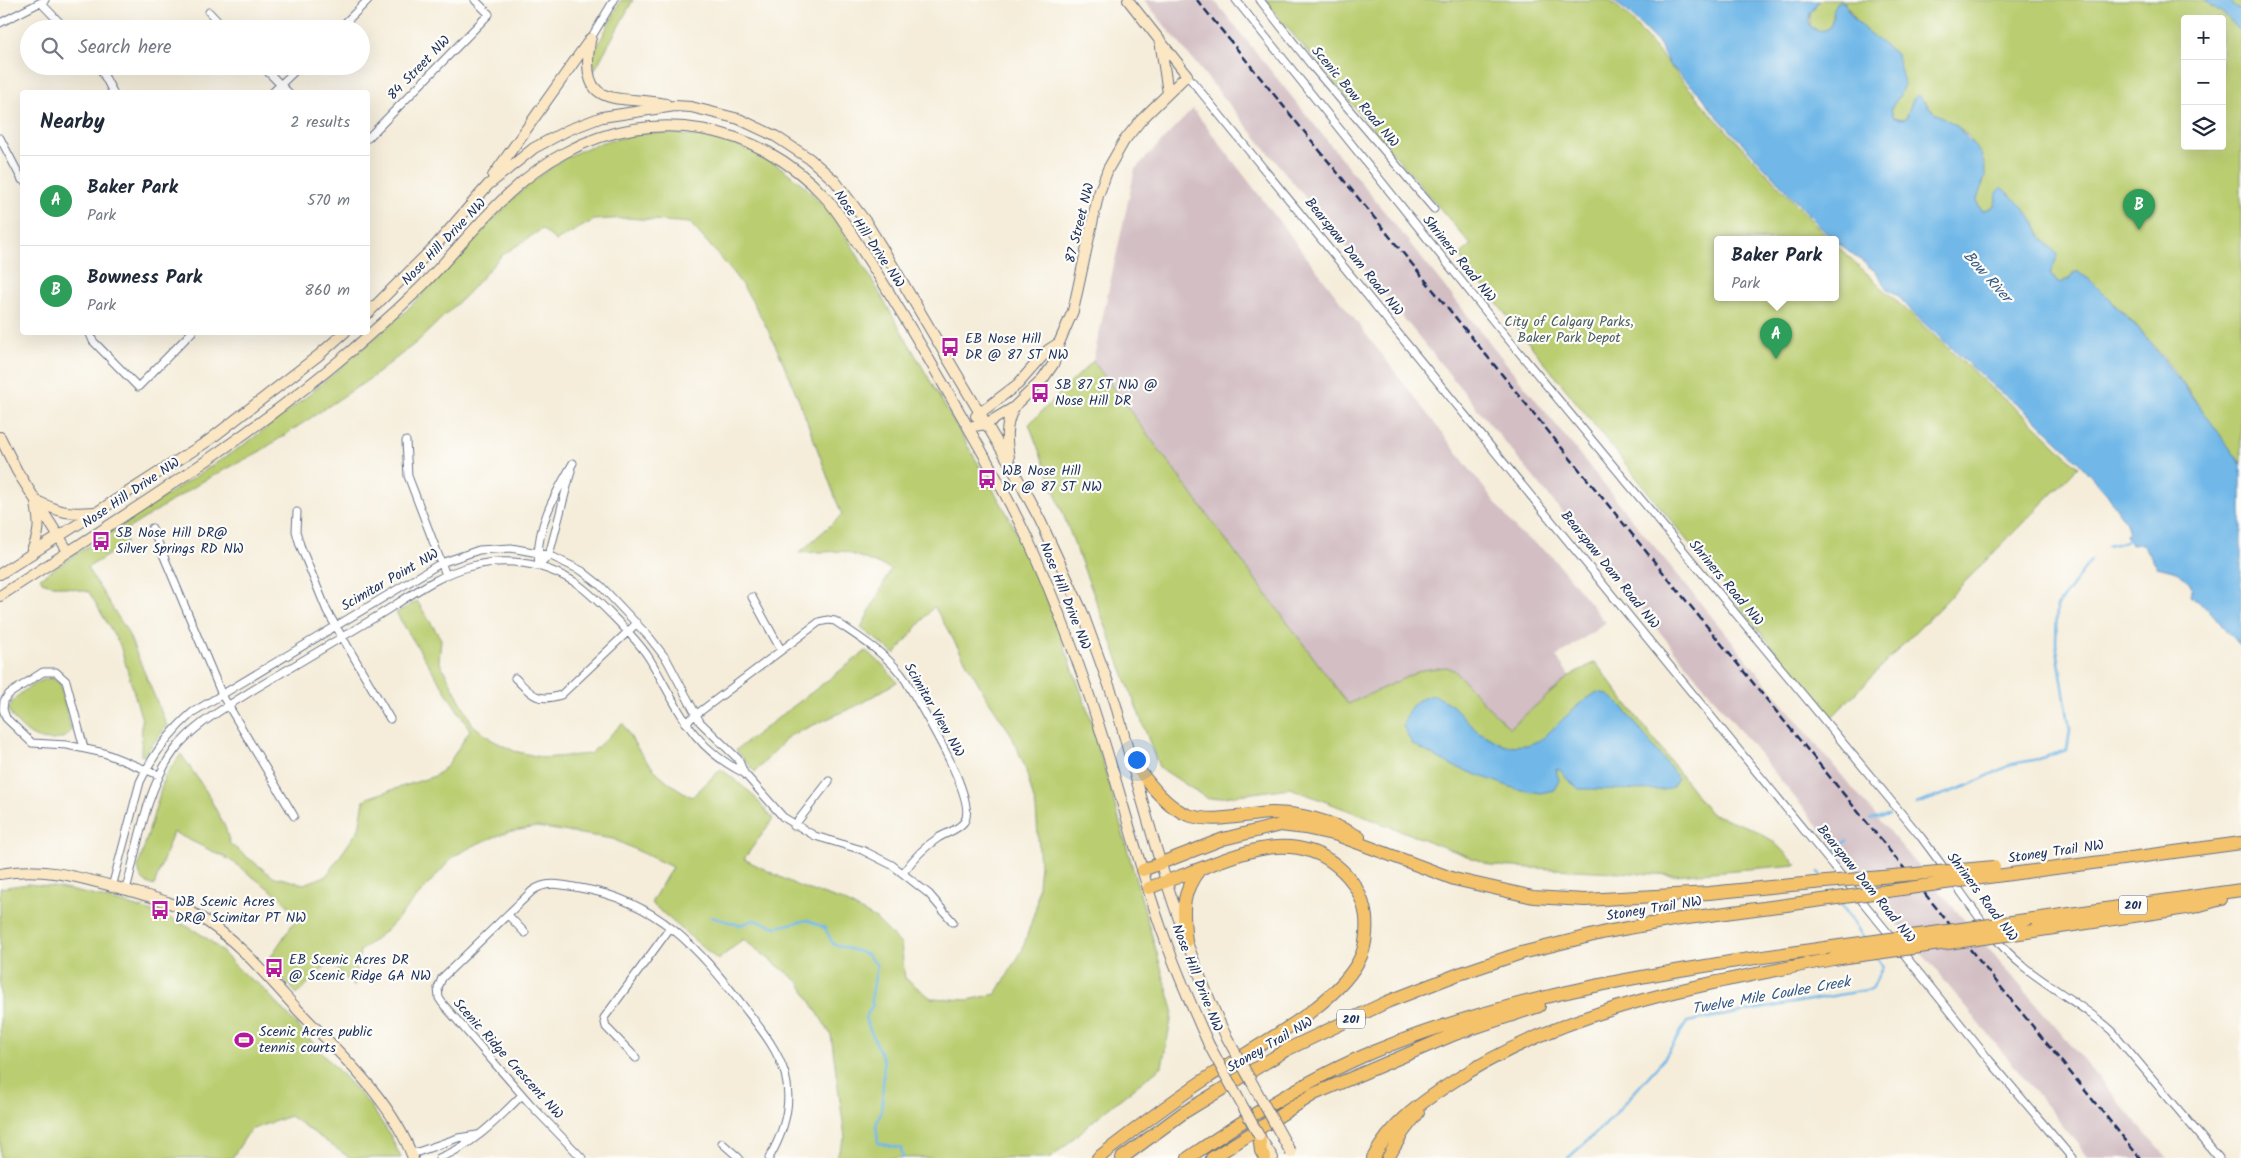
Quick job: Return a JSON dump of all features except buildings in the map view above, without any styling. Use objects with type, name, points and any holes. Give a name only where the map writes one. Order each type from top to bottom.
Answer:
[{"type":"highway","points":[[1131,760],[1164,799],[1188,815],[1228,818],[1272,813],[1321,820],[1343,828],[1402,861]]},
{"type":"highway","points":[[1143,870],[1223,839],[1280,825],[1305,828],[1338,836],[1454,879],[1533,897],[1585,900],[1709,893],[1995,871]]},
{"type":"highway","name":"Stoney Trail NW","points":[[1122,1158],[1183,1113],[1286,1050],[1387,1002],[1459,974],[1521,953],[1606,932],[1672,920],[1786,905],[1995,871],[2088,863],[2241,843]]},
{"type":"highway","points":[[1098,1158],[1166,1105],[1311,1011],[1344,982],[1362,954],[1367,926],[1365,910],[1359,892],[1352,880],[1340,869],[1318,853],[1305,848],[1269,847],[1244,852],[1149,888]]},
{"type":"highway","points":[[1186,942],[1184,918],[1186,892],[1190,882],[1200,869]]},
{"type":"highway","points":[[1373,1158],[1390,1131],[1402,1119],[1441,1090],[1499,1054],[1585,1017],[1646,998],[1833,959],[2193,907],[2241,891]]},
{"type":"highway","name":"201","points":[[1188,1158],[1296,1090],[1375,1052],[1455,1022],[1570,991],[1632,978],[1825,948],[2241,891]]},
{"type":"highway","points":[[1212,1158],[1314,1094],[1455,1034],[1529,1010],[1570,991]]},
{"type":"highway","points":[[1388,1158],[1403,1132],[1441,1090]]},
{"type":"highway","points":[[1259,1136],[1261,1152],[1265,1158]]},
{"type":"main road","name":"Bearspaw Dam Road NW","points":[[1128,0],[1187,75]]},
{"type":"main road","points":[[591,38],[587,68],[591,81],[600,92],[617,100],[654,101],[675,106]]},
{"type":"main road","points":[[488,185],[591,38]]},
{"type":"main road","points":[[1159,39],[1168,93]]},
{"type":"main road","name":"87 Street NW","points":[[968,427],[986,424],[1013,408],[1043,379],[1054,363],[1059,343],[1073,311],[1098,196],[1108,169],[1124,141],[1141,120],[1187,75]]},
{"type":"main road","name":"Nose Hill Drive NW","points":[[370,311],[436,245],[488,185],[534,148],[568,130],[602,117],[675,106],[691,107],[739,119],[775,136],[810,158],[835,181],[870,228],[1010,464],[1040,520],[1082,612],[1115,702],[1166,881],[1203,987],[1255,1092],[1292,1156]]},
{"type":"main road","name":"Nose Hill Drive NW","points":[[370,333],[422,286],[518,185],[543,165],[586,142],[631,129],[686,126],[728,134],[774,154],[806,178],[826,198],[847,226],[901,312],[968,427],[1027,539],[1051,593],[1099,726],[1172,958],[1209,1045],[1273,1158]]},
{"type":"main road","name":"Nose Hill Drive NW","points":[[0,574],[208,441],[319,355],[342,335]]},
{"type":"main road","name":"Nose Hill Drive NW","points":[[0,596],[245,434],[343,358],[368,335]]},
{"type":"main road","name":"87 Street NW","points":[[968,427],[979,412],[1018,384],[1048,350],[1059,343]]},
{"type":"main road","points":[[1010,464],[1005,434],[1007,422],[1013,408]]},
{"type":"main road","points":[[0,437],[36,501],[68,551]]},
{"type":"main road","points":[[36,501],[58,512],[67,514],[95,512]]},
{"type":"main road","points":[[31,554],[39,537],[40,526],[36,501]]},
{"type":"main road","points":[[0,874],[23,871],[52,872],[126,890],[181,907],[218,929],[233,941],[374,1091],[402,1132],[413,1156]]},
{"type":"street","points":[[347,20],[368,0]]},
{"type":"street","name":"84 Street NW","points":[[370,136],[489,14],[475,0]]},
{"type":"street","points":[[591,38],[614,0]]},
{"type":"street","name":"Shriners Road NW","points":[[1236,0],[1499,328],[1921,837],[2001,946],[2031,971],[2092,1013],[2112,1031],[2219,1158]]},
{"type":"street","name":"Scenic Bow Road NW","points":[[1260,0],[1312,66],[1434,209]]},
{"type":"street","points":[[0,24],[43,2],[58,20]]},
{"type":"street","points":[[209,12],[217,20]]},
{"type":"street","points":[[104,75],[112,90]]},
{"type":"street","points":[[271,75],[286,90]]},
{"type":"street","points":[[275,90],[291,75]]},
{"type":"street","name":"Bearspaw Dam Road NW","points":[[1187,75],[1815,842],[1990,1061],[2072,1158]]},
{"type":"street","points":[[0,138],[20,176]]},
{"type":"street","points":[[90,335],[93,341],[138,387],[189,335]]},
{"type":"street","points":[[406,441],[408,476],[446,575]]},
{"type":"street","points":[[573,463],[549,555],[539,566],[537,551],[552,499],[573,463]]},
{"type":"street","points":[[297,512],[296,532],[300,545],[334,627],[390,719]]},
{"type":"street","points":[[152,528],[222,695],[294,816]]},
{"type":"street","name":"Scimitar Point NW","points":[[112,887],[140,782],[146,769],[161,745],[179,724],[193,712],[441,563],[479,550],[511,548],[537,551],[549,555],[562,560],[592,578],[637,623],[662,653],[695,715],[706,729],[738,759],[744,773],[773,808],[794,826],[815,836],[862,850],[903,873],[929,894],[953,922]]},
{"type":"street","name":"Scimitar Point NW","points":[[126,890],[153,788],[159,775],[182,742],[200,725],[228,706],[446,575],[488,562],[517,562],[539,566],[575,582],[627,633],[650,660],[685,723],[695,736],[731,767],[744,773]]},
{"type":"street","points":[[752,597],[781,650]]},
{"type":"street","name":"Scimitar View NW","points":[[685,723],[819,622],[832,620],[881,652],[906,680],[954,768],[962,789],[968,814],[959,827],[938,838],[922,850],[903,873]]},
{"type":"street","points":[[514,678],[533,696],[551,698],[561,695],[637,623]]},
{"type":"street","points":[[84,748],[66,681],[60,674],[52,671],[43,672],[6,697],[3,705],[4,714],[28,740],[38,744],[84,748],[104,753],[159,775]]},
{"type":"street","points":[[794,826],[829,781]]},
{"type":"street","name":"Scenic Ridge Crescent NW","points":[[582,1158],[522,1095],[442,1004],[438,992],[442,978],[536,888],[554,884],[589,889],[631,903],[659,918],[705,957],[769,1039],[780,1062],[787,1089],[787,1108],[780,1137],[769,1158]]},
{"type":"street","points":[[508,915],[525,934]]},
{"type":"street","points":[[636,1058],[606,1027],[604,1018],[670,928]]},
{"type":"street","points":[[439,1158],[463,1148],[497,1120],[522,1095]]},
{"type":"street","points":[[413,1156],[458,1138],[477,1135]]},
{"type":"street","points":[[722,1143],[739,1158]]},
{"type":"shaded area","points":[[1144,0],[1214,0],[1626,512],[1853,789],[2167,1158],[2089,1158]]},
{"type":"shaded area","points":[[1193,109],[1518,532],[1550,554],[1606,623],[1556,657],[1570,676],[1510,728],[1455,671],[1422,670],[1348,704],[1093,361],[1135,169]]},
{"type":"green space","points":[[621,0],[633,0],[594,71],[593,55]]},
{"type":"green space","name":"City of Calgary Parks, Baker Park Depot","points":[[1264,0],[1609,0],[1626,14],[1712,115],[1826,236],[1714,236],[1714,301],[1839,301],[1839,248],[1992,389],[2033,423],[2078,467],[1830,719],[1459,256],[1471,245]]},
{"type":"green space","points":[[1819,0],[2241,0],[2241,464],[2165,360],[2122,311],[2099,290],[2073,272],[2070,278],[2060,283],[2050,274],[2057,255],[2041,237],[2034,222],[2001,187],[1997,191],[1996,201],[1991,208],[1983,210],[1978,206],[1977,199],[1985,177],[1970,138],[1956,125],[1935,113],[1925,102],[1913,99],[1906,118],[1900,119],[1893,116],[1891,108],[1899,97],[1893,51],[1878,42],[1865,30],[1845,2],[1832,12],[1831,24],[1827,29],[1821,31],[1810,27],[1810,14]]},
{"type":"green space","points":[[644,133],[671,133],[721,140],[751,151],[779,166],[806,187],[831,214],[851,244],[1009,517],[1048,601],[1089,714],[1173,1010],[1162,1066],[1100,1115],[1051,1158],[836,1158],[845,1137],[831,1035],[799,982],[743,939],[718,960],[651,903],[672,867],[613,839],[537,827],[507,832],[479,843],[454,856],[388,929],[360,951],[354,987],[330,962],[297,994],[267,962],[298,916],[280,897],[230,860],[173,832],[154,886],[145,882],[140,875],[138,868],[165,776],[181,754],[206,791],[225,827],[230,844],[272,876],[304,884],[326,876],[359,829],[364,801],[370,797],[435,776],[447,766],[470,730],[396,613],[417,601],[441,639],[439,661],[473,725],[492,740],[514,751],[544,758],[590,754],[623,723],[636,747],[651,766],[669,782],[692,797],[721,769],[751,793],[773,819],[744,859],[798,886],[843,901],[876,919],[901,944],[905,978],[931,998],[968,1000],[996,994],[1022,951],[1036,907],[1040,865],[1036,808],[1025,767],[1011,734],[987,698],[934,606],[895,654],[861,628],[891,569],[844,551],[799,553],[842,515],[780,354],[754,304],[740,282],[690,223],[627,218],[594,220],[556,241],[542,229],[501,256],[467,294],[417,342],[371,378],[259,452],[205,480],[126,530],[126,544],[87,568],[127,631],[167,726],[144,755],[141,756],[142,720],[120,645],[89,592],[44,583],[40,578],[248,442],[305,398],[404,313],[518,194],[541,175],[563,159],[582,150],[603,142]]},
{"type":"green space","points":[[1093,361],[1348,704],[1422,670],[1447,667],[1455,671],[1510,728],[1570,676],[1595,662],[1710,813],[1751,828],[1773,841],[1797,865],[1674,875],[1493,866],[1290,788],[1208,799],[1159,767],[1029,424]]},
{"type":"green space","points":[[866,651],[882,664],[897,682],[858,705],[789,736],[755,772],[736,750]]},
{"type":"green space","points":[[51,678],[60,683],[71,729],[61,739],[55,740],[38,738],[26,732],[9,710],[14,700],[20,694]]},
{"type":"green space","points":[[28,884],[77,892],[147,910],[185,925],[209,940],[246,976],[260,985],[370,1105],[390,1135],[401,1158],[350,1158],[290,1116],[250,1130],[232,1158],[0,1158],[0,888]]},
{"type":"water","name":"Bow River","points":[[1612,0],[1819,0],[1810,14],[1808,22],[1813,29],[1825,30],[1831,25],[1835,4],[1842,0],[1852,16],[1864,29],[1897,55],[1904,84],[1899,97],[1891,108],[1893,116],[1900,119],[1906,118],[1913,99],[1918,95],[1935,113],[1956,125],[1981,154],[1985,167],[1985,177],[1977,199],[1978,206],[1983,210],[1991,208],[1996,202],[1997,191],[2001,187],[2021,205],[2034,222],[2041,237],[2058,255],[2050,274],[2060,283],[2070,278],[2076,271],[2089,279],[2141,331],[2241,464],[2241,648],[2210,611],[2190,596],[2192,587],[2184,577],[2177,572],[2157,567],[2142,544],[2131,545],[2126,535],[2129,532],[2125,521],[2107,494],[2070,453],[2035,419],[1994,387],[1915,315],[1898,296],[1888,289],[1876,272],[1839,243],[1839,236],[1830,236],[1827,234],[1714,113],[1702,96],[1668,63],[1660,45],[1628,12]]},
{"type":"water","points":[[2204,0],[2230,0],[2233,6],[2241,11],[2241,32],[2225,15]]},
{"type":"water","points":[[1597,692],[1607,694],[1621,705],[1678,778],[1673,786],[1665,790],[1579,789],[1560,770],[1556,769],[1559,780],[1555,790],[1541,793],[1516,789],[1453,766],[1412,744],[1403,726],[1407,713],[1413,704],[1435,695],[1453,706],[1477,731],[1505,746],[1528,745],[1542,739],[1578,705]]},
{"type":"waterway","points":[[2108,546],[2125,542],[2130,538]]},
{"type":"waterway","points":[[1916,804],[1967,786],[2012,764],[2038,759],[2067,750],[2070,730],[2056,643],[2057,606],[2091,560]]},
{"type":"waterway","points":[[1870,819],[1889,815]]},
{"type":"waterway","points":[[1835,851],[1846,841]]},
{"type":"waterway","name":"Twelve Mile Coulee Creek","points":[[1819,872],[1823,878]]},
{"type":"waterway","name":"Twelve Mile Coulee Creek","points":[[1839,901],[1864,938]]},
{"type":"waterway","points":[[711,917],[740,925],[754,920],[777,927],[807,920],[825,928],[833,944],[866,954],[877,965],[871,1001],[873,1005],[865,1018],[884,1061],[882,1108],[876,1125],[878,1143],[901,1148],[903,1158]]},
{"type":"waterway","name":"Twelve Mile Coulee Creek","points":[[1568,1158],[1605,1125],[1664,1059],[1687,1022],[1872,989],[1883,966],[1877,957]]},
{"type":"railway","points":[[1197,0],[2140,1158]]},
{"type":"place","name":"Bowness Park","points":[[2139,230]]},
{"type":"place","name":"EB Nose Hill DR @ 87 ST NW","points":[[950,347]]},
{"type":"place","name":"Baker Park","points":[[1776,359]]},
{"type":"place","name":"SB 87 ST NW @ Nose Hill DR","points":[[1040,393]]},
{"type":"place","name":"WB Nose Hill Dr @ 87 ST NW","points":[[987,479]]},
{"type":"place","name":"SB Nose Hill DR@ Silver Springs RD NW","points":[[101,541]]},
{"type":"place","name":"WB Scenic Acres DR@ Scimitar PT NW","points":[[160,910]]},
{"type":"place","name":"EB Scenic Acres DR @ Scenic Ridge GA NW","points":[[274,968]]},
{"type":"place","name":"Scenic Acres public tennis courts","points":[[244,1040]]}]
